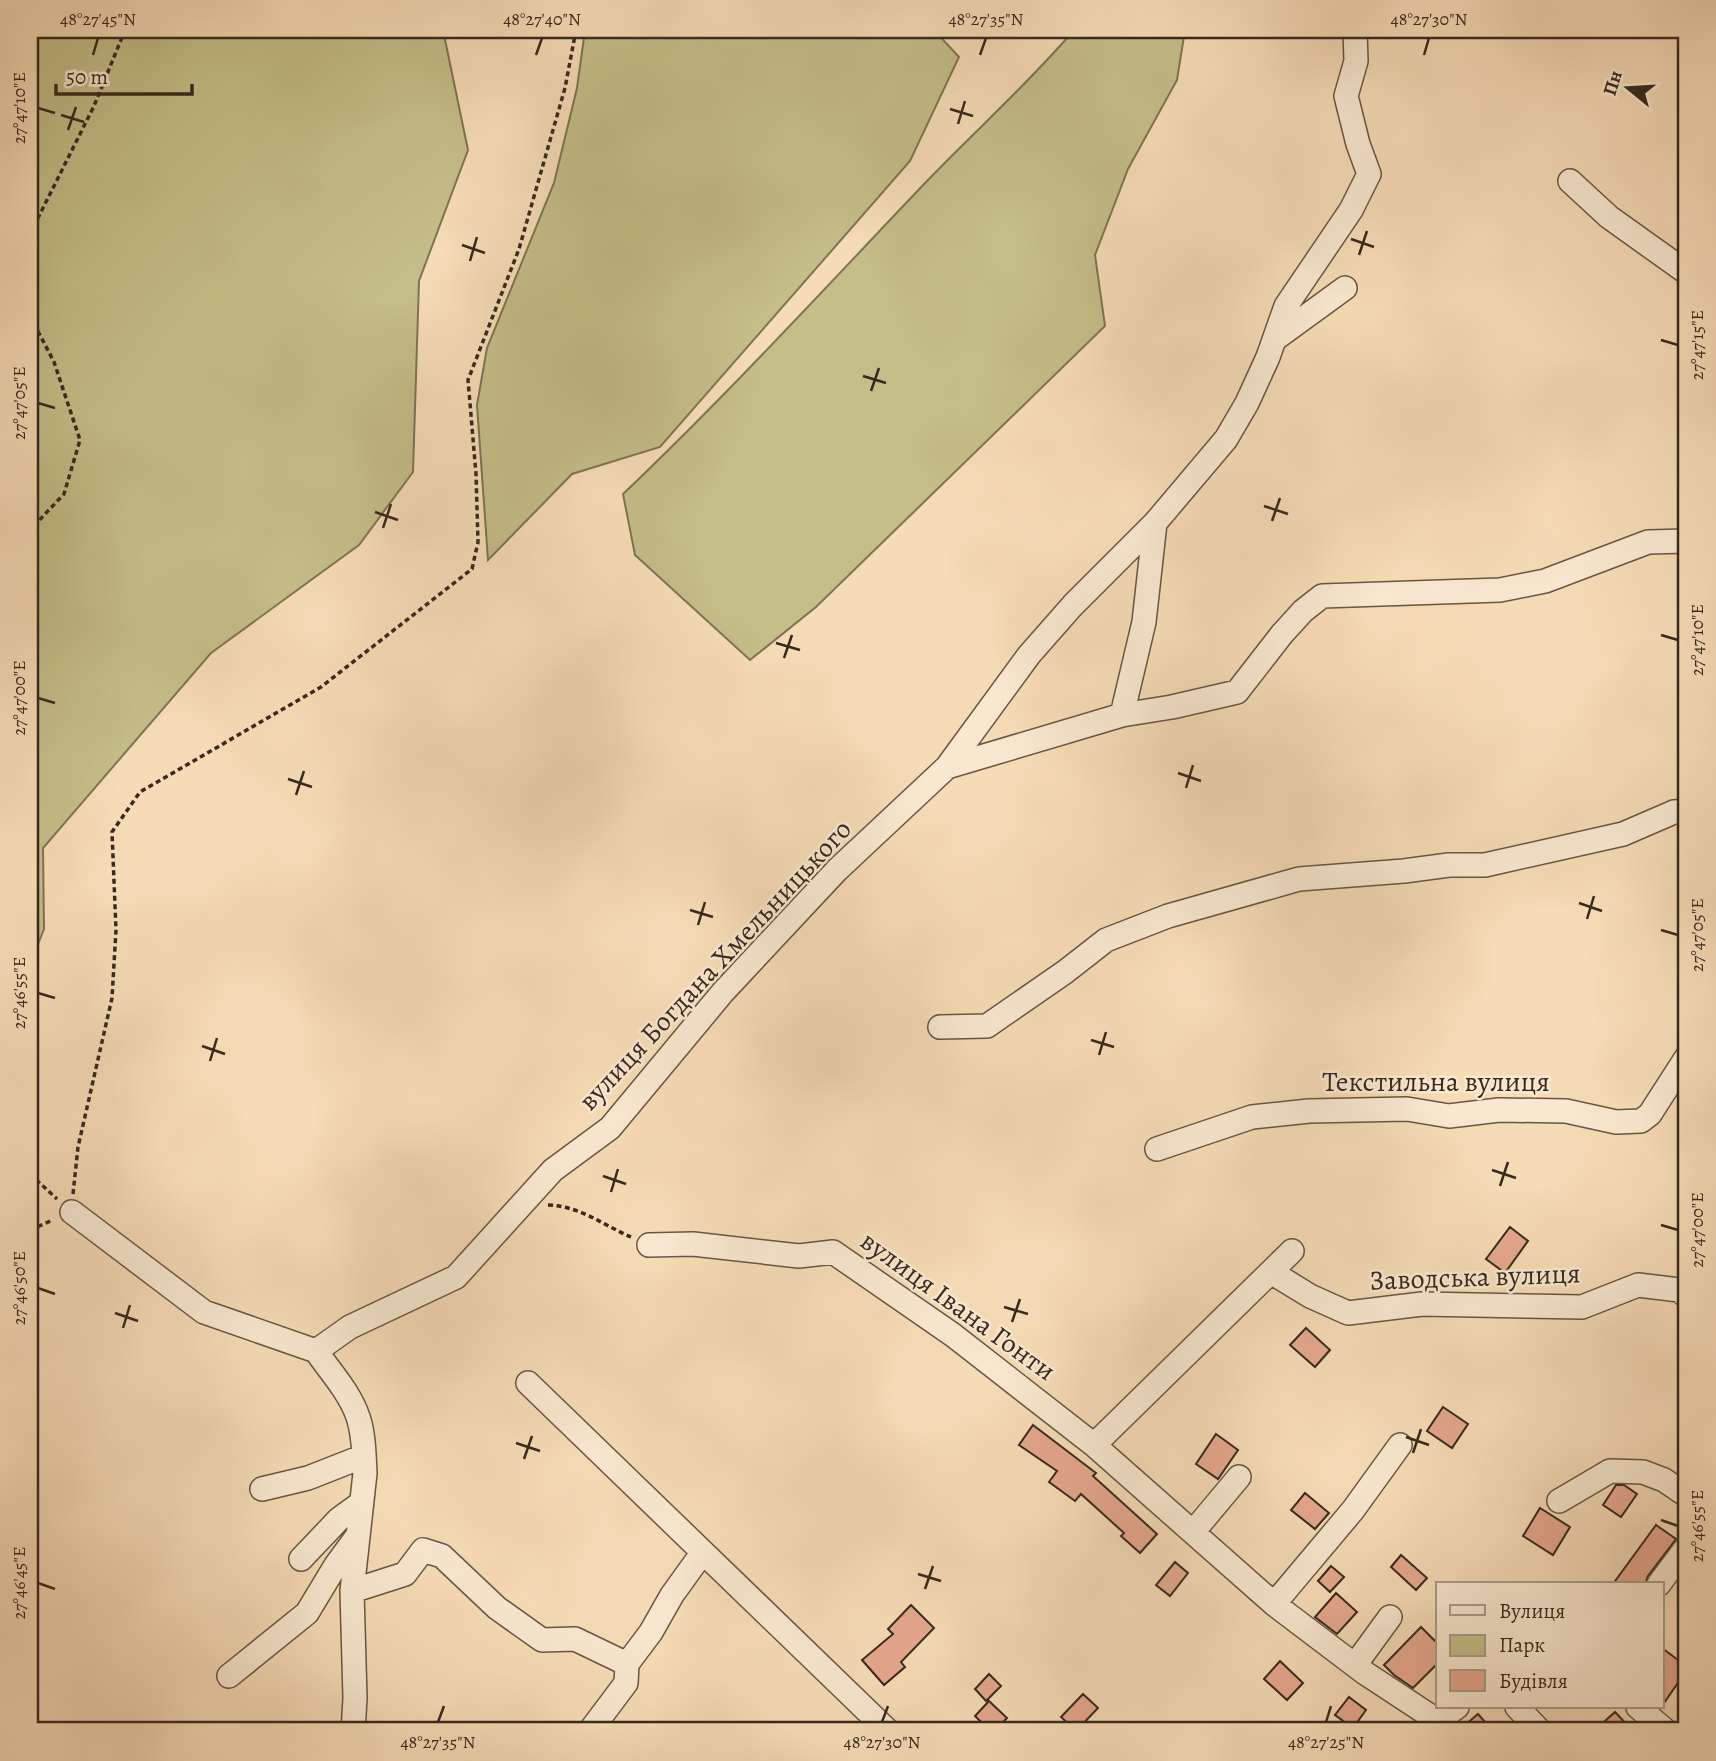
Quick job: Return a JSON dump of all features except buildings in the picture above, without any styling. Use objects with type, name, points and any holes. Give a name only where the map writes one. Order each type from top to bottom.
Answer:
[{"type":"street","name":"вулиця Богдана Хмельницького","points":[[316,1351],[350,1327],[456,1277],[553,1170],[610,1128],[723,992],[837,870],[947,767],[1029,654],[1073,605],[1155,523],[1226,439],[1247,403],[1275,339],[1286,306],[1350,211],[1369,174],[1346,96],[1356,61],[1355,30]]},
{"type":"street","points":[[1570,181],[1609,217],[1686,272]]},
{"type":"street","points":[[1275,339],[1345,288]]},
{"type":"street","points":[[1122,715],[1144,622],[1155,523]]},
{"type":"street","name":"вулиця Богдана Хмельницького","points":[[947,767],[1122,715],[1237,692],[1282,634],[1303,611],[1322,596],[1500,590],[1545,581],[1648,542],[1686,541]]},
{"type":"street","points":[[940,1027],[987,1026],[1106,940],[1168,916],[1299,879],[1449,865],[1485,865],[1623,834],[1674,812],[1686,811]]},
{"type":"street","name":"Текстильна вулиця","points":[[1157,1149],[1252,1117],[1309,1111],[1407,1109],[1449,1116],[1499,1110],[1566,1111],[1616,1122],[1641,1121],[1650,1114],[1686,1058]]},
{"type":"street","points":[[72,1212],[204,1312],[316,1351],[358,1417],[364,1456],[352,1591],[355,1698],[353,1731]]},
{"type":"street","name":"вулиця Івана Гонти","points":[[649,1245],[693,1244],[799,1256],[833,1252],[953,1335],[1094,1445],[1275,1604],[1354,1665],[1438,1721],[1456,1708]]},
{"type":"street","points":[[1094,1445],[1292,1251]]},
{"type":"street","name":"Заводська вулиця","points":[[1271,1272],[1310,1296],[1348,1313],[1422,1304],[1582,1307],[1638,1285],[1684,1289]]},
{"type":"street","points":[[528,1383],[888,1731]]},
{"type":"street","points":[[1275,1604],[1353,1510],[1400,1445]]},
{"type":"street","points":[[262,1489],[308,1478],[364,1456]]},
{"type":"street","points":[[1559,1501],[1610,1471],[1643,1472],[1664,1480],[1686,1494]]},
{"type":"street","points":[[1193,1532],[1239,1477]]},
{"type":"street","points":[[301,1559],[339,1519],[361,1503]]},
{"type":"street","points":[[229,1676],[307,1613],[358,1535]]},
{"type":"street","points":[[1660,1582],[1686,1548]]},
{"type":"street","points":[[352,1591],[405,1574],[423,1550],[442,1556],[497,1608],[542,1640],[575,1639],[627,1664]]},
{"type":"street","points":[[590,1731],[626,1683],[627,1664],[651,1632],[671,1595],[703,1552]]},
{"type":"street","points":[[1354,1665],[1390,1617]]},
{"type":"street","points":[[1518,1708],[1540,1731]]},
{"type":"street","points":[[1639,1708],[1666,1731]]},
{"type":"path","points":[[30,234],[94,106],[125,30]]},
{"type":"path","points":[[72,1212],[78,1147],[112,998],[116,930],[112,832],[140,792],[321,687],[472,569],[478,542],[476,474],[468,380],[519,249],[565,88],[576,30]]},
{"type":"path","points":[[30,316],[54,362],[80,440],[64,494],[30,530]]},
{"type":"path","points":[[30,1174],[72,1212]]},
{"type":"path","points":[[522,1204],[561,1205],[583,1212],[649,1245]]},
{"type":"path","points":[[30,1230],[72,1212]]},
{"type":"green space","points":[[30,30],[443,30],[468,150],[419,281],[413,472],[359,545],[211,653],[43,848],[44,929],[30,964]]},
{"type":"green space","points":[[585,30],[934,30],[959,57],[910,161],[660,447],[572,474],[488,560],[477,405],[487,348],[554,183],[577,88]]},
{"type":"green space","points":[[1074,30],[1185,30],[1177,80],[1128,169],[1095,255],[1105,326],[816,607],[750,660],[635,555],[623,494],[739,379]]}]
